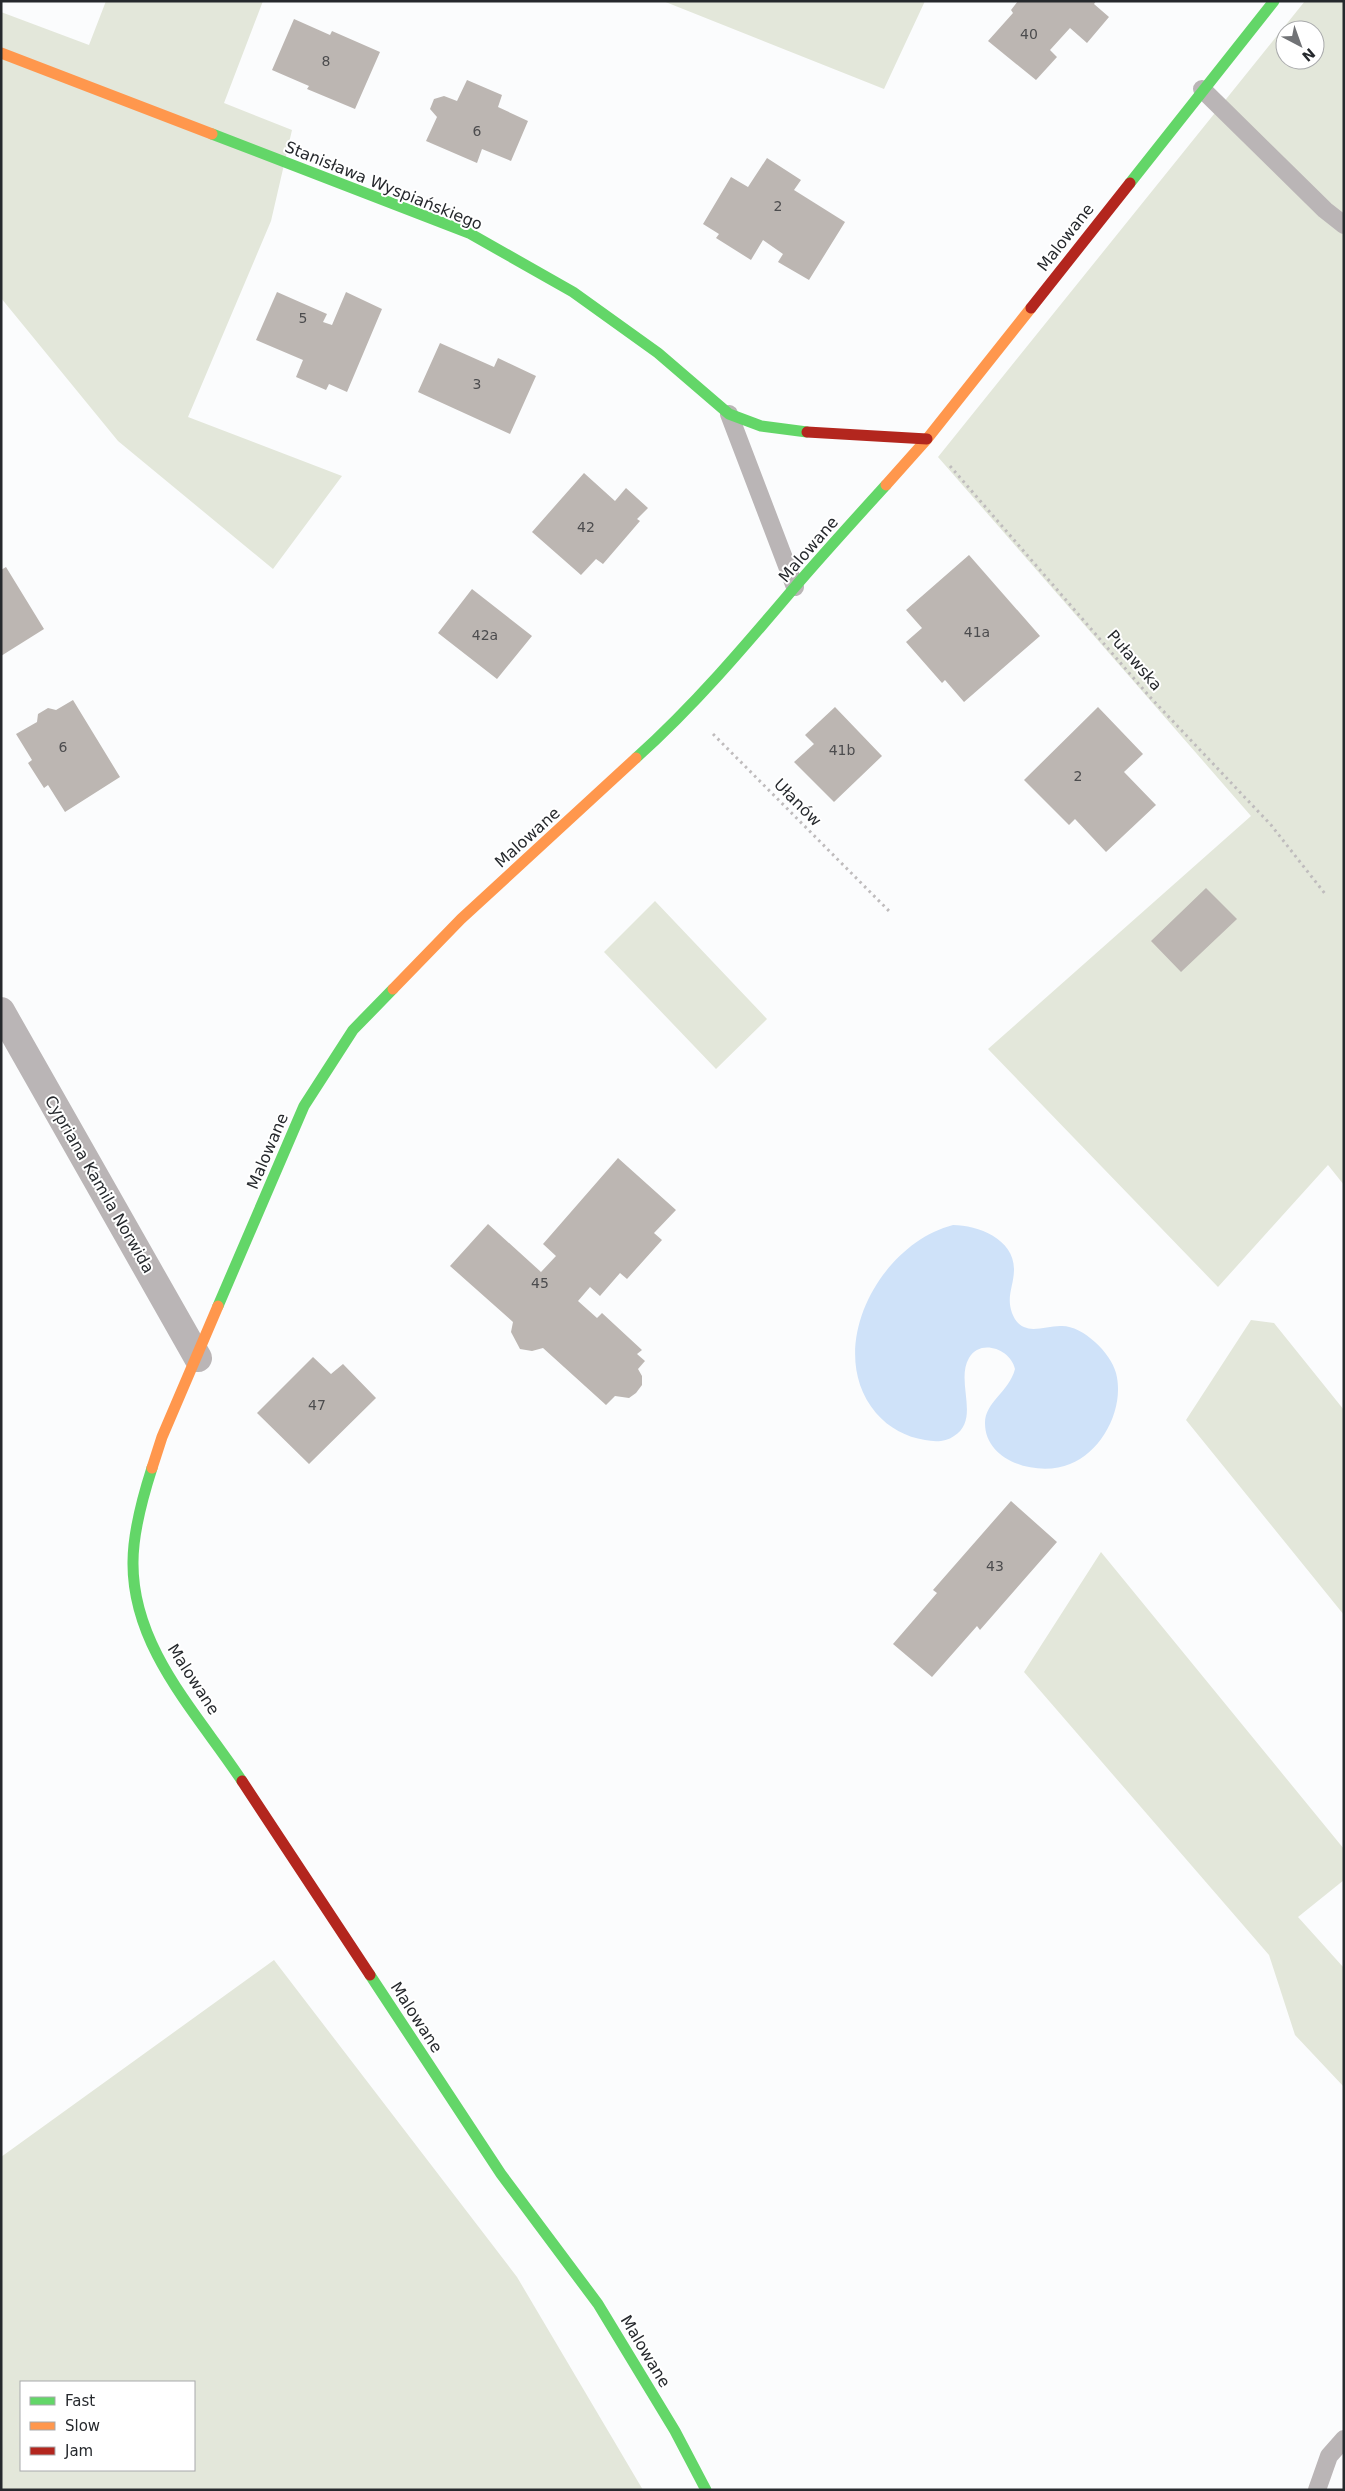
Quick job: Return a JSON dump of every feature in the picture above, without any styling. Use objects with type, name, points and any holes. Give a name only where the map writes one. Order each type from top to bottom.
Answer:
[{"type":"street","name":"Malowane","points":[[706,2490],[648,2384],[598,2304],[501,2174],[237,1773],[163,1666],[149,1638],[138,1601],[133,1562],[143,1497],[162,1437],[198,1358],[304,1106],[353,1030],[461,919],[664,734],[753,639],[795,587],[927,438],[1202,89],[1274,1]]},
{"type":"street","name":"Stanisława Wyspiańskiego","points":[[1,53],[469,233],[573,292],[658,353],[729,414],[761,426],[827,434],[927,438]]},
{"type":"street","name":"Cypriana Kamila Norwida","points":[[1,1011],[198,1358]]},
{"type":"lane","points":[[1202,89],[1325,210],[1344,225]]},
{"type":"lane","points":[[729,414],[795,587]]},
{"type":"lane","points":[[1317,2490],[1329,2456],[1344,2439]]},
{"type":"path","name":"Puławska","points":[[927,438],[1150,696],[1271,825],[1326,895]]},
{"type":"path","name":"Ułanów","points":[[688,708],[891,913]]},
{"type":"shaded area","points":[[106,1],[263,1],[224,103],[292,130],[271,221],[188,417],[342,476],[273,569],[118,441],[1,298],[1,12],[89,45]]},
{"type":"shaded area","points":[[663,1],[925,1],[884,89]]},
{"type":"shaded area","points":[[1305,1],[1344,1],[1344,1185],[1328,1165],[1218,1287],[988,1049],[1251,816],[938,457],[1275,38],[1275,70],[1325,70],[1325,20],[1290,20]]},
{"type":"shaded area","points":[[655,901],[767,1019],[716,1069],[604,952]]},
{"type":"shaded area","points":[[1251,1320],[1274,1323],[1344,1410],[1344,1615],[1186,1420]]},
{"type":"shaded area","points":[[1101,1552],[1344,1849],[1344,1880],[1298,1917],[1344,1968],[1344,2087],[1295,2035],[1269,1955],[1024,1672]]},
{"type":"shaded area","points":[[274,1960],[517,2277],[643,2490],[1,2490],[1,2157]]},
{"type":"water","points":[[953,1225],[983,1231],[993,1236],[1008,1249],[1014,1269],[1010,1307],[1016,1321],[1027,1328],[1062,1326],[1079,1331],[1102,1349],[1113,1365],[1118,1386],[1114,1413],[1109,1426],[1101,1438],[1082,1458],[1058,1468],[1044,1469],[1016,1463],[1004,1457],[994,1448],[987,1437],[986,1416],[993,1403],[1008,1384],[1015,1369],[1008,1356],[995,1348],[980,1348],[969,1358],[965,1368],[966,1420],[962,1429],[948,1439],[925,1440],[911,1437],[898,1431],[876,1413],[861,1388],[855,1360],[858,1331],[867,1302],[882,1276],[902,1254],[926,1236]]},
{"type":"building","points":[[1018,1],[1096,1],[1094,4],[1109,17],[1087,43],[1070,28],[1050,50],[1057,57],[1036,80],[988,41],[1013,13],[1011,10]]},
{"type":"building","points":[[294,19],[330,35],[332,31],[380,52],[355,109],[307,89],[309,86],[272,70]]},
{"type":"building","points":[[467,80],[502,95],[498,107],[528,121],[511,161],[482,149],[477,163],[426,141],[437,117],[430,109],[434,99],[444,96],[457,101]]},
{"type":"building","points":[[767,158],[801,180],[794,190],[845,222],[809,280],[778,262],[783,254],[763,240],[751,260],[716,238],[719,234],[703,224],[731,177],[748,187]]},
{"type":"building","points":[[277,292],[327,314],[323,322],[332,325],[346,292],[382,309],[347,392],[329,384],[326,390],[296,377],[303,360],[256,340]]},
{"type":"building","points":[[440,343],[494,367],[498,358],[536,376],[510,434],[418,392]]},
{"type":"building","points":[[584,473],[615,501],[626,488],[648,508],[637,519],[640,521],[603,564],[596,559],[581,575],[532,532]]},
{"type":"building","points":[[969,555],[1040,636],[964,702],[945,680],[942,683],[906,642],[922,628],[906,610]]},
{"type":"building","points":[[6,567],[44,629],[1,656],[1,570]]},
{"type":"building","points":[[472,589],[532,636],[497,679],[438,633]]},
{"type":"building","points":[[73,700],[120,777],[65,812],[48,785],[44,788],[28,763],[32,760],[16,734],[37,722],[38,714],[48,708],[56,710]]},
{"type":"building","points":[[835,707],[882,756],[834,802],[794,762],[814,744],[805,735]]},
{"type":"building","points":[[1098,707],[1143,754],[1124,772],[1156,805],[1106,852],[1075,819],[1069,825],[1024,780]]},
{"type":"building","points":[[1206,888],[1237,919],[1181,972],[1151,941]]},
{"type":"building","points":[[618,1158],[676,1210],[654,1233],[662,1240],[627,1279],[620,1273],[600,1296],[590,1287],[578,1301],[597,1318],[602,1313],[642,1350],[637,1354],[645,1361],[638,1369],[642,1376],[642,1385],[636,1393],[629,1398],[615,1396],[606,1405],[543,1348],[532,1351],[520,1349],[511,1332],[513,1322],[450,1266],[488,1224],[541,1272],[556,1256],[543,1244]]},
{"type":"building","points":[[313,1357],[331,1374],[343,1364],[376,1398],[309,1464],[257,1413]]},
{"type":"building","points":[[1011,1501],[1057,1542],[980,1630],[977,1626],[932,1677],[893,1644],[937,1593],[933,1590]]},
{"type":"traffic: fast","points":[[1130,183],[1274,1]]},
{"type":"traffic: fast","points":[[212,134],[469,233],[573,292],[658,353],[729,414],[761,426],[807,432]]},
{"type":"traffic: fast","points":[[636,758],[718,676],[886,485]]},
{"type":"traffic: fast","points":[[218,1306],[304,1106],[353,1030],[393,989]]},
{"type":"traffic: fast","points":[[152,1468],[139,1515],[133,1551],[136,1593],[143,1623],[155,1651],[171,1679],[242,1781]]},
{"type":"traffic: fast","points":[[370,1975],[501,2174],[598,2304],[675,2431],[706,2490]]},
{"type":"traffic: slow","points":[[1,53],[212,134]]},
{"type":"traffic: slow","points":[[886,485],[927,439],[1031,308]]},
{"type":"traffic: slow","points":[[393,989],[461,919],[636,758]]},
{"type":"traffic: slow","points":[[152,1468],[162,1437],[218,1306]]},
{"type":"traffic: jam","points":[[1031,308],[1130,183]]},
{"type":"traffic: jam","points":[[807,432],[927,439]]},
{"type":"traffic: jam","points":[[242,1781],[370,1975]]}]
